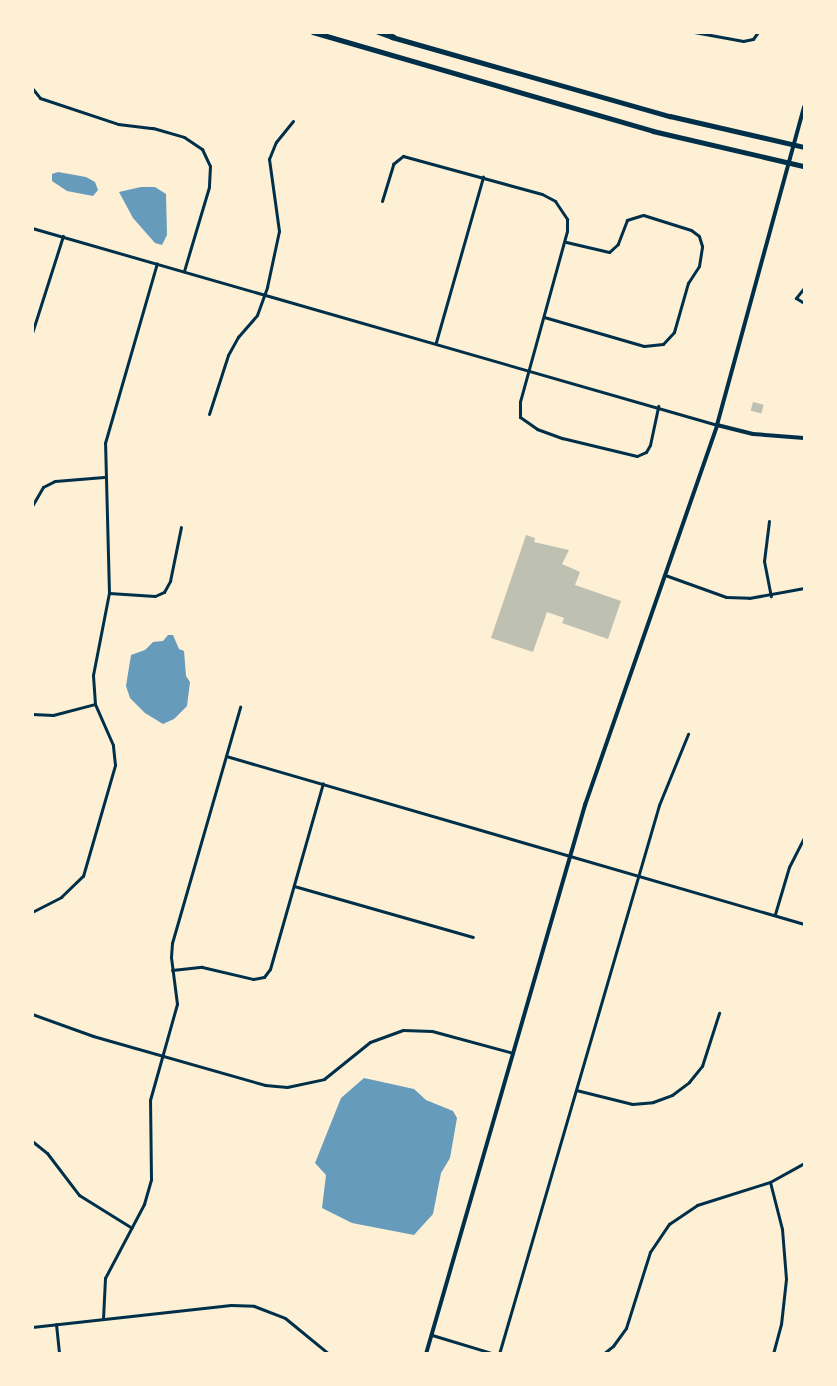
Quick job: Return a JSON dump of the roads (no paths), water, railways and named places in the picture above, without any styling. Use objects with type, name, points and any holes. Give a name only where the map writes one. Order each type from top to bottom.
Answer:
[{"type":"highway","points":[[378,32],[393,37]]},
{"type":"main road","points":[[313,32],[653,131],[804,166]]},
{"type":"main road","points":[[393,37],[670,116],[804,147]]},
{"type":"street","points":[[694,32],[743,41],[753,39],[758,32]]},
{"type":"street","points":[[32,88],[40,98],[118,124],[153,128],[184,137],[202,148],[210,166],[209,187],[184,271]]},
{"type":"street","points":[[426,1354],[570,854],[718,425],[804,106]]},
{"type":"street","points":[[209,414],[228,355],[241,333],[257,315],[265,293],[279,231],[269,159],[276,142],[293,121]]},
{"type":"street","points":[[382,201],[393,164],[403,156],[483,177],[555,201],[567,219],[566,242],[518,410],[520,417],[536,429],[562,438],[637,456],[646,452],[650,445],[658,406]]},
{"type":"street","points":[[436,342],[483,177]]},
{"type":"street","points":[[544,317],[644,346],[663,344],[674,332],[689,280],[699,266],[702,246],[699,236],[691,230],[642,215],[627,220],[618,244],[608,252],[566,242]]},
{"type":"street","points":[[32,228],[436,342],[718,425],[753,434],[804,438]]},
{"type":"street","points":[[32,333],[63,236]]},
{"type":"street","points":[[32,912],[73,888],[89,862],[115,765],[113,745],[94,704],[93,676],[109,593],[104,477],[105,443],[157,263]]},
{"type":"street","points":[[804,288],[796,298],[804,303]]},
{"type":"street","points":[[32,506],[43,487],[55,481],[104,477]]},
{"type":"street","points":[[769,520],[764,562],[771,596]]},
{"type":"street","points":[[109,593],[155,596],[164,592],[170,581],[181,527]]},
{"type":"street","points":[[665,576],[726,597],[771,596],[804,588]]},
{"type":"street","points":[[32,714],[53,715],[94,704]]},
{"type":"street","points":[[103,1319],[105,1278],[144,1204],[151,1179],[148,1119],[162,1056],[177,1004],[172,970],[172,943],[240,707]]},
{"type":"street","points":[[499,1354],[659,805],[688,734]]},
{"type":"street","points":[[226,756],[570,854],[804,924]]},
{"type":"street","points":[[172,970],[202,967],[253,979],[264,977],[270,969],[323,783]]},
{"type":"street","points":[[775,914],[789,867],[804,838]]},
{"type":"street","points":[[294,886],[473,937]]},
{"type":"street","points":[[576,1090],[632,1104],[653,1102],[672,1095],[689,1082],[702,1066],[719,1013]]},
{"type":"street","points":[[32,1014],[93,1036],[162,1056],[265,1085],[287,1087],[324,1079],[370,1042],[403,1030],[432,1031],[513,1053]]},
{"type":"street","points":[[32,1141],[46,1153],[79,1195],[132,1228]]},
{"type":"street","points":[[603,1354],[613,1346],[626,1328],[650,1252],[668,1224],[697,1205],[770,1182],[804,1163]]},
{"type":"street","points":[[770,1182],[782,1229],[786,1279],[781,1324],[774,1354]]},
{"type":"street","points":[[32,1327],[231,1305],[254,1306],[286,1318],[329,1354]]},
{"type":"street","points":[[56,1324],[59,1354]]},
{"type":"street","points":[[432,1335],[495,1354]]},
{"type":"water","points":[[58,172],[86,177],[95,182],[98,190],[93,196],[67,191],[52,181],[52,174]]},
{"type":"water","points":[[141,187],[155,187],[166,194],[167,235],[162,245],[155,243],[133,218],[119,192]]},
{"type":"water","points":[[168,635],[173,635],[179,649],[184,651],[186,676],[190,682],[187,706],[174,719],[163,724],[145,713],[130,698],[126,686],[131,655],[145,650],[153,642],[163,641]]},
{"type":"water","points":[[364,1078],[414,1089],[426,1100],[453,1111],[457,1118],[450,1158],[441,1173],[433,1214],[414,1235],[352,1223],[322,1208],[326,1175],[315,1163],[341,1098]]}]
